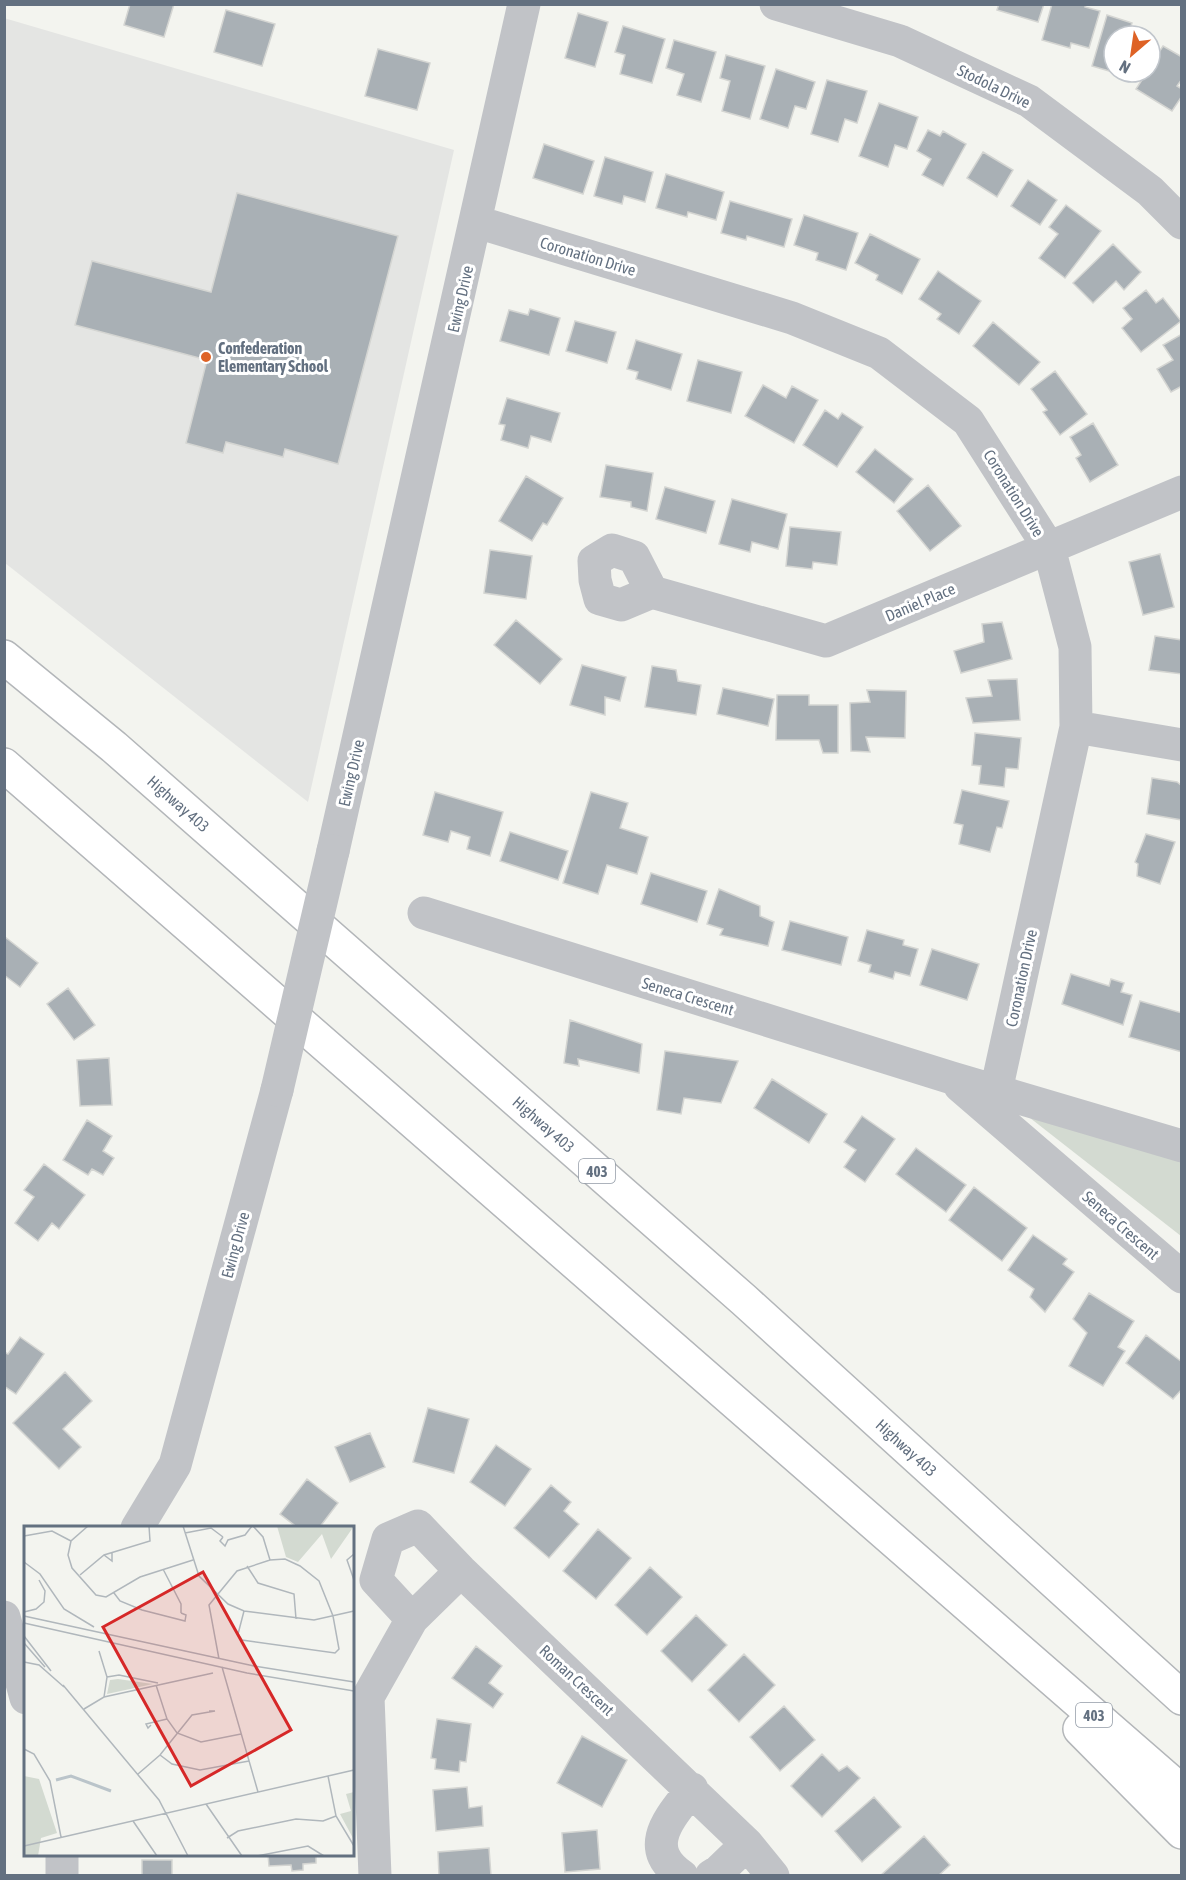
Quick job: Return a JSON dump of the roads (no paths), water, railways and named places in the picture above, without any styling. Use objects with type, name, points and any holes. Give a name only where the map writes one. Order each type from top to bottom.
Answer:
[{"type":"highway","name":"Highway 403","points":[[4,657],[114,747],[744,1300],[1182,1698]]},
{"type":"highway","name":"403","points":[[4,765],[1182,1792]]},
{"type":"highway","points":[[1008,1639],[1053,1701],[1182,1832]]},
{"type":"street","name":"Ewing Drive","points":[[138,1526],[175,1465],[277,1090],[477,222],[524,4]]},
{"type":"street","name":"Stodola Drive","points":[[776,4],[900,41],[1029,101],[1150,191],[1182,223]]},
{"type":"street","name":"Coronation Drive","points":[[477,222],[792,318],[879,353],[968,421],[1049,548],[1075,647],[1076,727],[996,1091]]},
{"type":"street","name":"Daniel Place","points":[[652,592],[825,641],[1182,492]]},
{"type":"street","points":[[1076,727],[1182,745]]},
{"type":"street","name":"Seneca Crescent","points":[[424,914],[952,1078],[1182,1146]]},
{"type":"street","name":"Seneca Crescent","points":[[952,1078],[1182,1276]]},
{"type":"street","name":"Roman Crescent","points":[[412,1619],[376,1580],[388,1539],[418,1526],[461,1571],[692,1789],[747,1844],[773,1875]]},
{"type":"street","points":[[375,1875],[368,1697],[412,1619],[461,1571]]},
{"type":"street","points":[[11,1622],[24,1688]]},
{"type":"street","points":[[682,1875],[664,1858],[661,1845],[662,1833],[692,1789]]},
{"type":"street","points":[[711,1875],[719,1871],[747,1844]]},
{"type":"street","points":[[62,1856],[62,1875]]},
{"type":"place","name":"Confederation Elementary School","points":[[206,357]]}]
